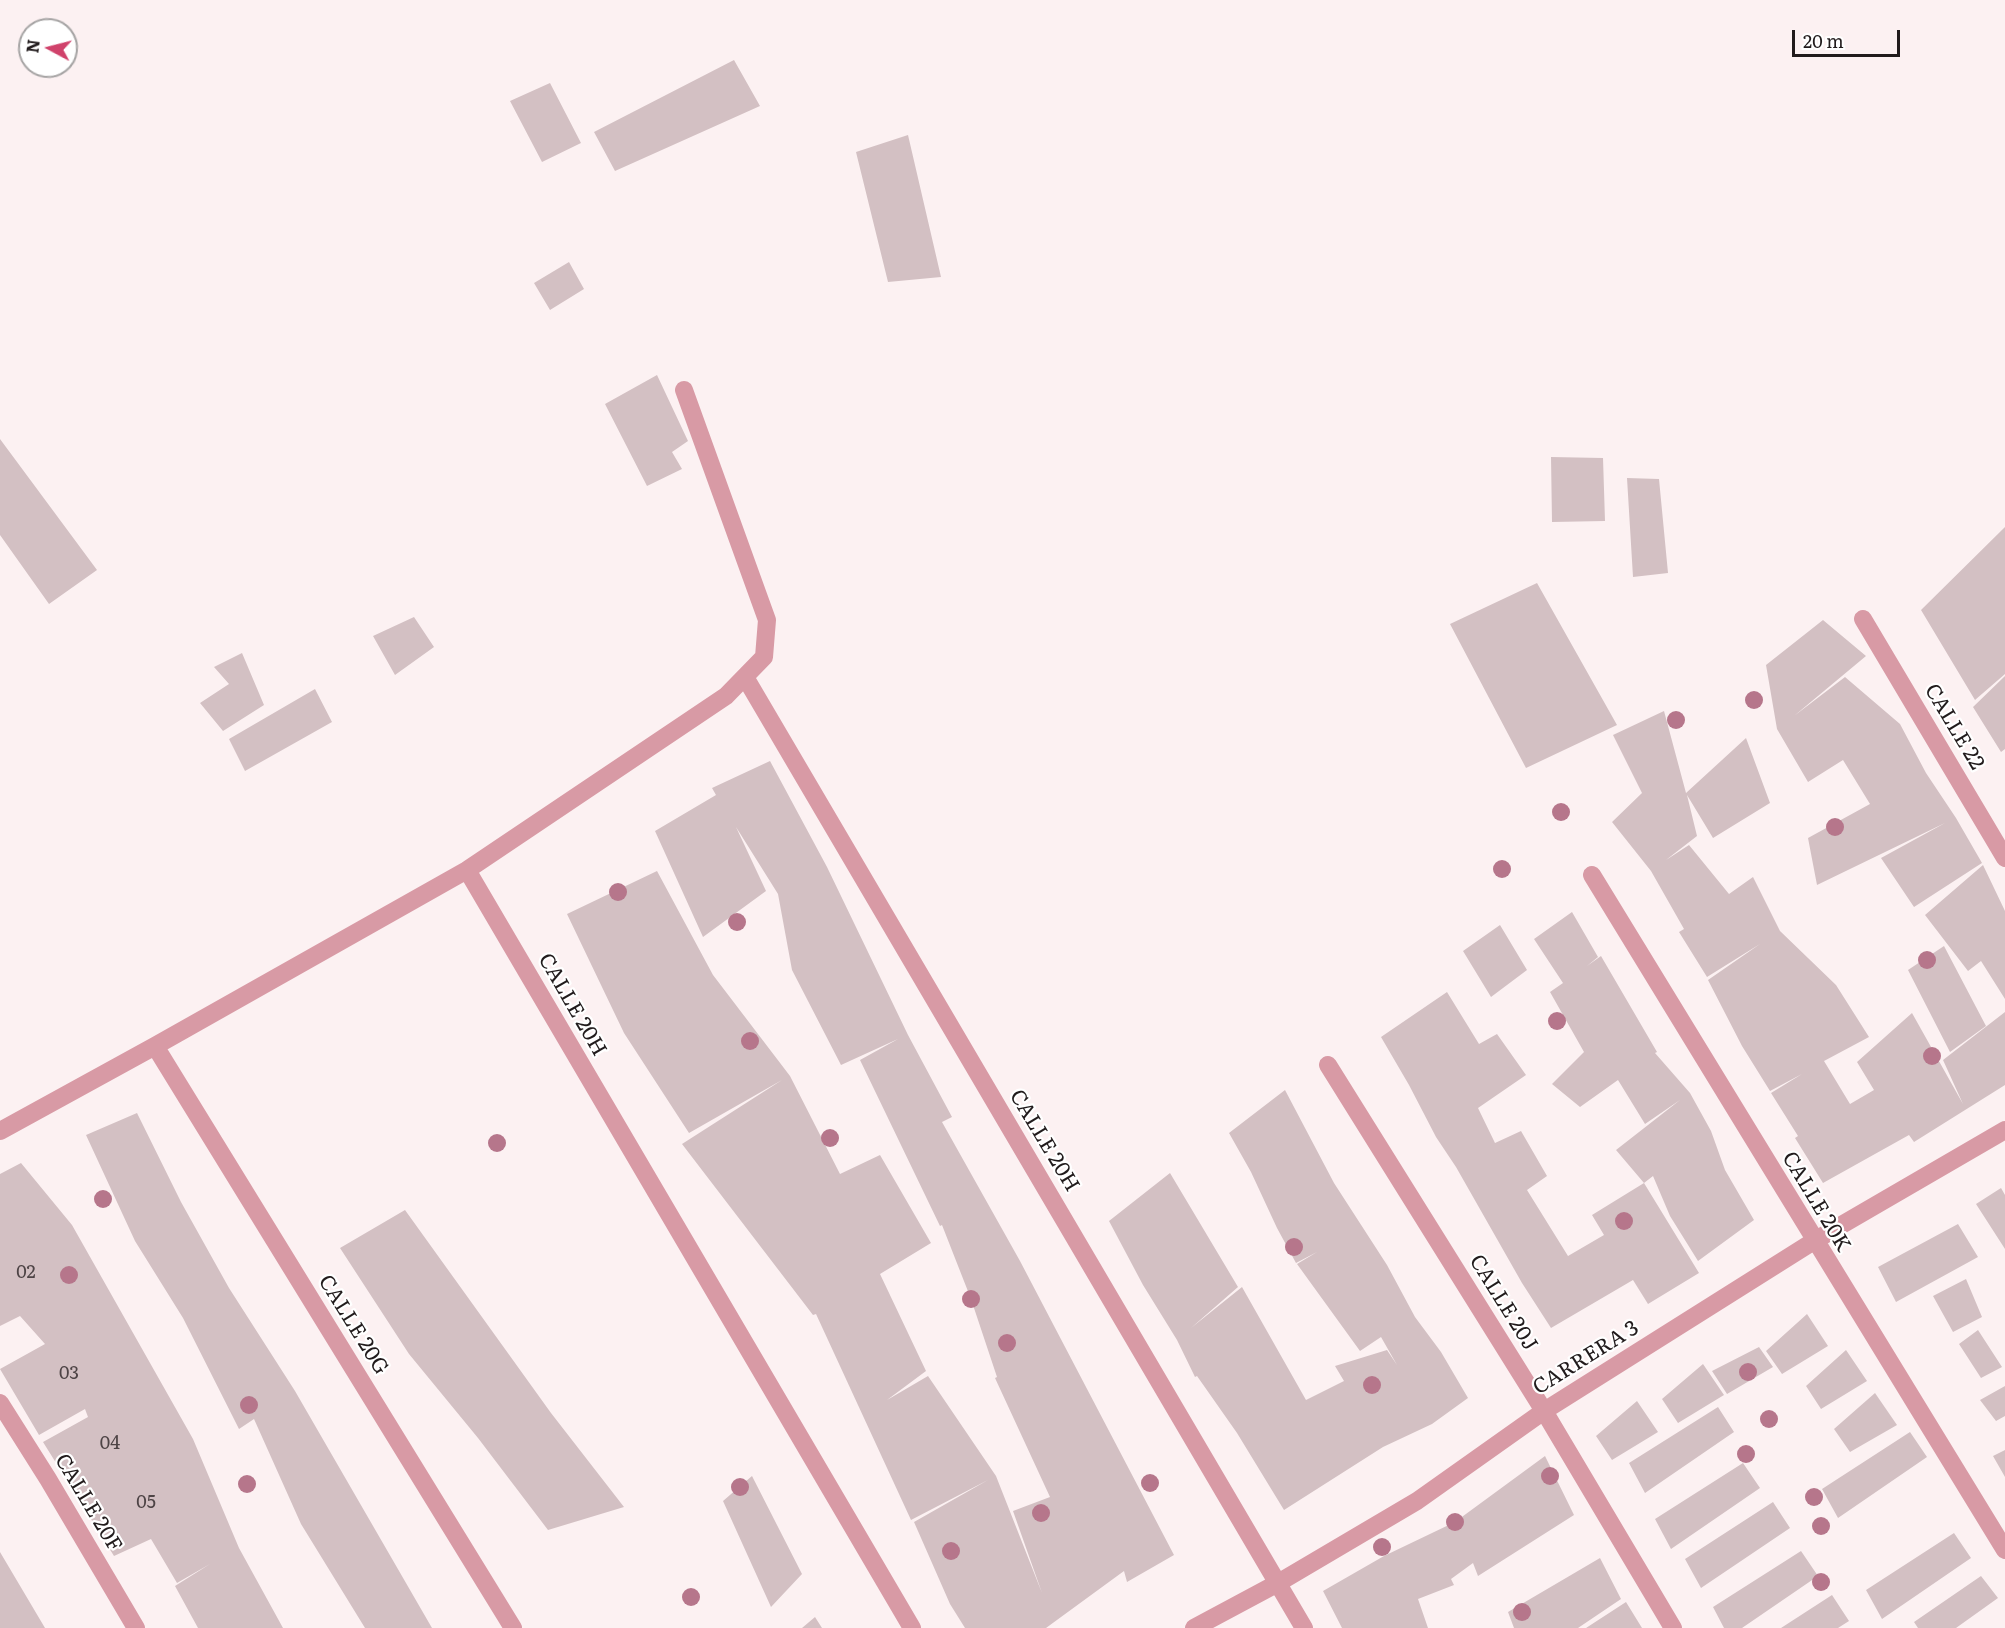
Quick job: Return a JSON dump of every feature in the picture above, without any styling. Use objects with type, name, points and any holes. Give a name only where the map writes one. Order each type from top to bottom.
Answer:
[{"type":"street","points":[[0,1131],[467,870],[726,696],[764,657],[767,620],[684,390]]},
{"type":"street","name":"CALLE 22","points":[[1863,619],[2005,858]]},
{"type":"street","name":"CALLE 20H","points":[[745,677],[1304,1628]]},
{"type":"street","name":"CALLE 20H","points":[[467,870],[912,1628]]},
{"type":"street","name":"CALLE 20K","points":[[1592,875],[2005,1550]]},
{"type":"street","name":"CALLE 20G","points":[[155,1046],[513,1628]]},
{"type":"street","name":"CALLE 20J","points":[[1328,1065],[1544,1411],[1673,1628]]},
{"type":"street","name":"CARRERA 3","points":[[1194,1628],[1417,1501],[1544,1411],[1814,1241],[2005,1130]]},
{"type":"street","name":"CALLE 20F","points":[[0,1403],[136,1628]]},
{"type":"building","points":[[734,60],[760,106],[615,171],[594,132]]},
{"type":"building","points":[[550,83],[581,143],[542,162],[510,101]]},
{"type":"building","points":[[908,135],[941,277],[888,282],[856,152]]},
{"type":"building","points":[[569,262],[584,289],[550,310],[534,283]]},
{"type":"building","points":[[657,375],[688,441],[672,452],[682,469],[647,486],[605,404]]},
{"type":"building","points":[[0,439],[97,570],[49,604],[0,535]]},
{"type":"building","points":[[1551,457],[1603,458],[1605,521],[1552,522]]},
{"type":"building","points":[[1627,478],[1659,479],[1668,573],[1633,577]]},
{"type":"building","points":[[2005,527],[2005,674],[1975,700],[1921,610]]},
{"type":"building","points":[[1537,583],[1617,725],[1526,768],[1450,624]]},
{"type":"building","points":[[414,617],[434,647],[395,675],[373,636]]},
{"type":"building","points":[[1823,620],[1866,656],[1794,716],[1845,677],[1900,724],[1926,773],[1982,863],[1914,907],[1881,858],[1945,823],[1817,885],[1808,838],[1870,804],[1843,760],[1808,782],[1777,729],[1766,665]]},
{"type":"building","points":[[242,653],[264,705],[223,731],[200,703],[229,684],[214,667]]},
{"type":"building","points":[[2005,676],[2005,749],[2001,752],[1973,707]]},
{"type":"building","points":[[315,689],[332,722],[245,771],[229,739]]},
{"type":"building","points":[[1664,711],[1686,793],[1746,738],[1770,803],[1713,838],[1687,795],[1697,836],[1666,860],[1689,845],[1729,894],[1753,877],[1780,931],[1836,985],[1869,1037],[1824,1061],[1850,1104],[1874,1090],[1857,1062],[1912,1013],[1963,1104],[1943,1060],[2005,1012],[2005,1085],[1914,1142],[1909,1135],[1823,1183],[1795,1138],[1798,1136],[1771,1093],[1802,1074],[1770,1091],[1742,1046],[1708,980],[1760,944],[1707,977],[1679,932],[1684,929],[1651,871],[1612,822],[1642,793],[1613,735]]},
{"type":"building","points":[[770,761],[827,867],[908,1035],[952,1117],[942,1122],[1020,1261],[1174,1555],[1127,1582],[1124,1571],[1046,1628],[965,1628],[950,1604],[914,1522],[988,1480],[911,1520],[816,1314],[813,1315],[682,1144],[782,1080],[689,1133],[624,1033],[567,914],[657,871],[713,975],[790,1076],[840,1174],[880,1155],[931,1243],[880,1274],[926,1371],[887,1400],[928,1376],[996,1476],[1042,1593],[1013,1511],[1050,1497],[995,1378],[997,1377],[971,1299],[942,1225],[940,1226],[860,1060],[898,1039],[841,1065],[792,970],[778,894],[736,827],[766,891],[703,937],[655,831],[716,795],[712,788]]},
{"type":"building","points":[[1983,865],[2005,911],[2005,999],[1981,961],[1968,971],[1925,915]]},
{"type":"building","points":[[1572,912],[1598,957],[1587,966],[1601,956],[1657,1052],[1655,1053],[1690,1093],[1711,1131],[1725,1170],[1754,1220],[1698,1261],[1670,1216],[1653,1176],[1644,1183],[1616,1150],[1680,1100],[1645,1124],[1618,1080],[1580,1107],[1552,1084],[1584,1052],[1550,992],[1563,983],[1534,939]]},
{"type":"building","points":[[1500,925],[1527,970],[1491,997],[1463,951]]},
{"type":"building","points":[[1944,946],[1986,1026],[1950,1052],[1908,970]]},
{"type":"building","points":[[1447,992],[1479,1044],[1497,1034],[1526,1075],[1478,1108],[1495,1143],[1521,1131],[1547,1176],[1527,1190],[1568,1256],[1604,1235],[1592,1215],[1644,1183],[1699,1273],[1648,1304],[1633,1280],[1551,1328],[1436,1137],[1381,1037]]},
{"type":"building","points":[[1285,1090],[1334,1183],[1387,1265],[1415,1317],[1441,1352],[1468,1398],[1432,1424],[1383,1447],[1284,1510],[1237,1433],[1197,1376],[1195,1377],[1177,1340],[1143,1285],[1109,1221],[1170,1173],[1238,1287],[1191,1328],[1242,1287],[1306,1400],[1344,1381],[1335,1366],[1387,1350],[1397,1365],[1381,1337],[1360,1351],[1297,1264],[1317,1252],[1296,1263],[1229,1133]]},
{"type":"building","points":[[137,1113],[181,1202],[229,1288],[295,1391],[432,1628],[365,1628],[301,1524],[254,1419],[239,1429],[183,1318],[135,1241],[86,1135]]},
{"type":"building","points":[[21,1163],[72,1225],[193,1439],[239,1548],[283,1628],[198,1628],[175,1586],[210,1564],[177,1583],[151,1539],[114,1556],[43,1442],[88,1417],[85,1409],[39,1435],[0,1369],[45,1344],[20,1316],[0,1326],[0,1174]]},
{"type":"building","points":[[2001,1188],[2005,1195],[2005,1249],[1976,1204]]},
{"type":"building","points":[[405,1210],[551,1413],[624,1507],[548,1530],[478,1438],[409,1354],[340,1248]]},
{"type":"building","points":[[1958,1224],[1978,1257],[1896,1302],[1878,1267]]},
{"type":"building","points":[[1966,1279],[1982,1317],[1953,1332],[1933,1296]]},
{"type":"building","points":[[1807,1314],[1828,1346],[1782,1374],[1766,1351]]},
{"type":"building","points":[[1978,1330],[2002,1367],[1981,1378],[1959,1344]]},
{"type":"building","points":[[1759,1347],[1773,1367],[1727,1394],[1712,1371]]},
{"type":"building","points":[[1846,1350],[1867,1381],[1821,1409],[1806,1386]]},
{"type":"building","points":[[1703,1364],[1724,1395],[1678,1423],[1662,1399]]},
{"type":"building","points":[[2005,1386],[2005,1416],[1996,1421],[1980,1400]]},
{"type":"building","points":[[1875,1393],[1897,1425],[1850,1452],[1834,1429]]},
{"type":"building","points":[[1637,1401],[1658,1432],[1612,1460],[1596,1436]]},
{"type":"building","points":[[1718,1407],[1734,1432],[1645,1493],[1629,1463]]},
{"type":"building","points":[[1910,1432],[1927,1457],[1838,1518],[1822,1489]]},
{"type":"building","points":[[2005,1450],[2005,1477],[1993,1456]]},
{"type":"building","points":[[1545,1456],[1574,1515],[1478,1576],[1473,1563],[1451,1579],[1454,1585],[1418,1599],[1428,1628],[1342,1628],[1323,1591],[1384,1556],[1455,1522]]},
{"type":"building","points":[[1743,1463],[1760,1488],[1671,1549],[1655,1519]]},
{"type":"building","points":[[752,1476],[802,1574],[771,1607],[723,1501]]},
{"type":"building","points":[[1773,1502],[1790,1528],[1701,1588],[1685,1559]]},
{"type":"building","points":[[1954,1533],[1971,1558],[1882,1619],[1866,1590]]},
{"type":"building","points":[[1801,1551],[1818,1576],[1742,1628],[1724,1628],[1713,1607]]},
{"type":"building","points":[[0,1552],[45,1628],[0,1628]]},
{"type":"building","points":[[1600,1558],[1621,1599],[1578,1628],[1514,1628],[1508,1612]]},
{"type":"building","points":[[1981,1576],[1998,1598],[1956,1628],[1918,1628],[1914,1622]]},
{"type":"building","points":[[1832,1595],[1849,1621],[1838,1628],[1781,1628]]},
{"type":"building","points":[[1626,1602],[1642,1628],[1586,1628]]},
{"type":"building","points":[[815,1617],[822,1628],[802,1628]]}]
